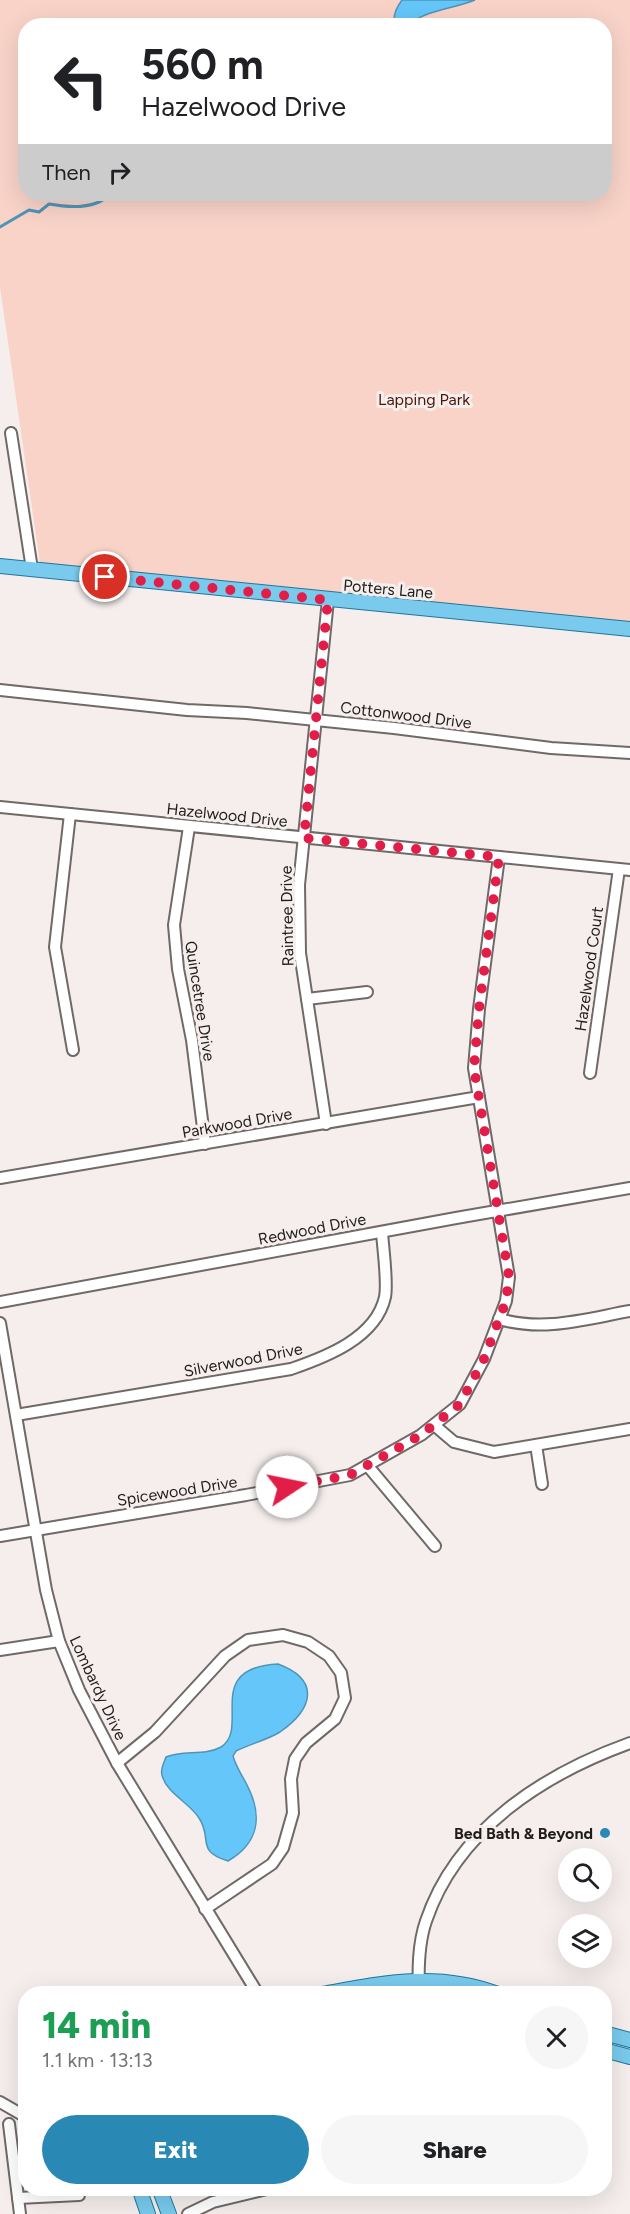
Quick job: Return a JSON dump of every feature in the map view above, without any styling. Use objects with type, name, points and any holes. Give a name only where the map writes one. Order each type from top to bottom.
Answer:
[{"type":"main road","name":"Potters Lane","points":[[0,566],[630,629]]},
{"type":"main road","points":[[423,1986],[447,1980],[469,1986]]},
{"type":"main road","points":[[612,2035],[630,2040]]},
{"type":"main road","points":[[612,2052],[630,2057]]},
{"type":"main road","points":[[142,2196],[148,2214]]},
{"type":"main road","points":[[162,2196],[169,2214]]},
{"type":"street","points":[[11,433],[32,569]]},
{"type":"street","name":"Raintree Drive","points":[[327,1124],[300,953],[299,885],[328,600]]},
{"type":"street","name":"Cottonwood Drive","points":[[0,690],[187,710],[316,720],[551,748],[630,753]]},
{"type":"street","name":"Hazelwood Drive","points":[[0,807],[625,870]]},
{"type":"street","points":[[70,814],[56,947],[73,1050]]},
{"type":"street","name":"Quincetree Drive","points":[[189,826],[174,925],[178,969],[192,1040],[205,1144]]},
{"type":"street","name":"Spicewood Drive","points":[[0,1536],[350,1475],[421,1435],[460,1404],[484,1359],[500,1319],[506,1301],[509,1277],[474,1068],[479,1009],[499,857]]},
{"type":"street","name":"Hazelwood Court","points":[[590,1073],[625,870]]},
{"type":"street","points":[[307,999],[367,992]]},
{"type":"street","name":"Parkwood Drive","points":[[0,1178],[479,1097]]},
{"type":"street","name":"Redwood Drive","points":[[0,1302],[630,1188]]},
{"type":"street","name":"Silverwood Drive","points":[[16,1415],[291,1369],[324,1358],[364,1332],[377,1316],[385,1296],[382,1232]]},
{"type":"street","points":[[500,1319],[518,1324],[548,1326],[630,1311]]},
{"type":"street","name":"Lombardy Drive","points":[[0,1323],[46,1590],[59,1641],[79,1690],[117,1763],[253,1986]]},
{"type":"street","points":[[434,1425],[454,1442],[494,1452],[630,1429]]},
{"type":"street","points":[[536,1445],[542,1484]]},
{"type":"street","points":[[367,1465],[435,1546]]},
{"type":"street","points":[[117,1763],[155,1732],[225,1656],[248,1640],[283,1635],[308,1642],[329,1656],[341,1673],[345,1698],[335,1719],[306,1743],[295,1759],[291,1779],[293,1813],[283,1848],[272,1864],[205,1909]]},
{"type":"street","points":[[0,1650],[59,1641]]},
{"type":"street","points":[[419,1986],[419,1955],[426,1921],[445,1879],[473,1840],[512,1805],[558,1774],[591,1757],[630,1743]]},
{"type":"street","points":[[0,2102],[18,2112]]},
{"type":"street","points":[[9,2124],[20,2214]]},
{"type":"street","points":[[18,2198],[48,2196]]},
{"type":"street","points":[[188,2214],[213,2202],[238,2196]]},
{"type":"green space","name":"Lapping Park","points":[[0,0],[630,0],[630,624],[41,570],[0,287]]},
{"type":"water","points":[[402,0],[475,0],[432,12],[420,18],[394,18]]},
{"type":"water","points":[[278,1664],[301,1678],[308,1695],[300,1714],[280,1732],[236,1751],[233,1756],[252,1796],[256,1818],[252,1837],[238,1854],[228,1861],[208,1849],[203,1825],[190,1807],[168,1787],[162,1775],[162,1768],[166,1757],[215,1750],[221,1747],[229,1738],[232,1727],[234,1687],[241,1676],[255,1668]]},
{"type":"waterway","points":[[0,227],[29,210],[39,212],[49,204],[81,206],[100,201]]},
{"type":"place","name":"Bed Bath & Beyond","points":[[605,1833]]},
{"type":"route","points":[[105,577],[328,600],[304,838],[499,857],[479,1009],[474,1068],[509,1277],[506,1301],[484,1359],[460,1404],[421,1435],[350,1475],[287,1487]]}]
